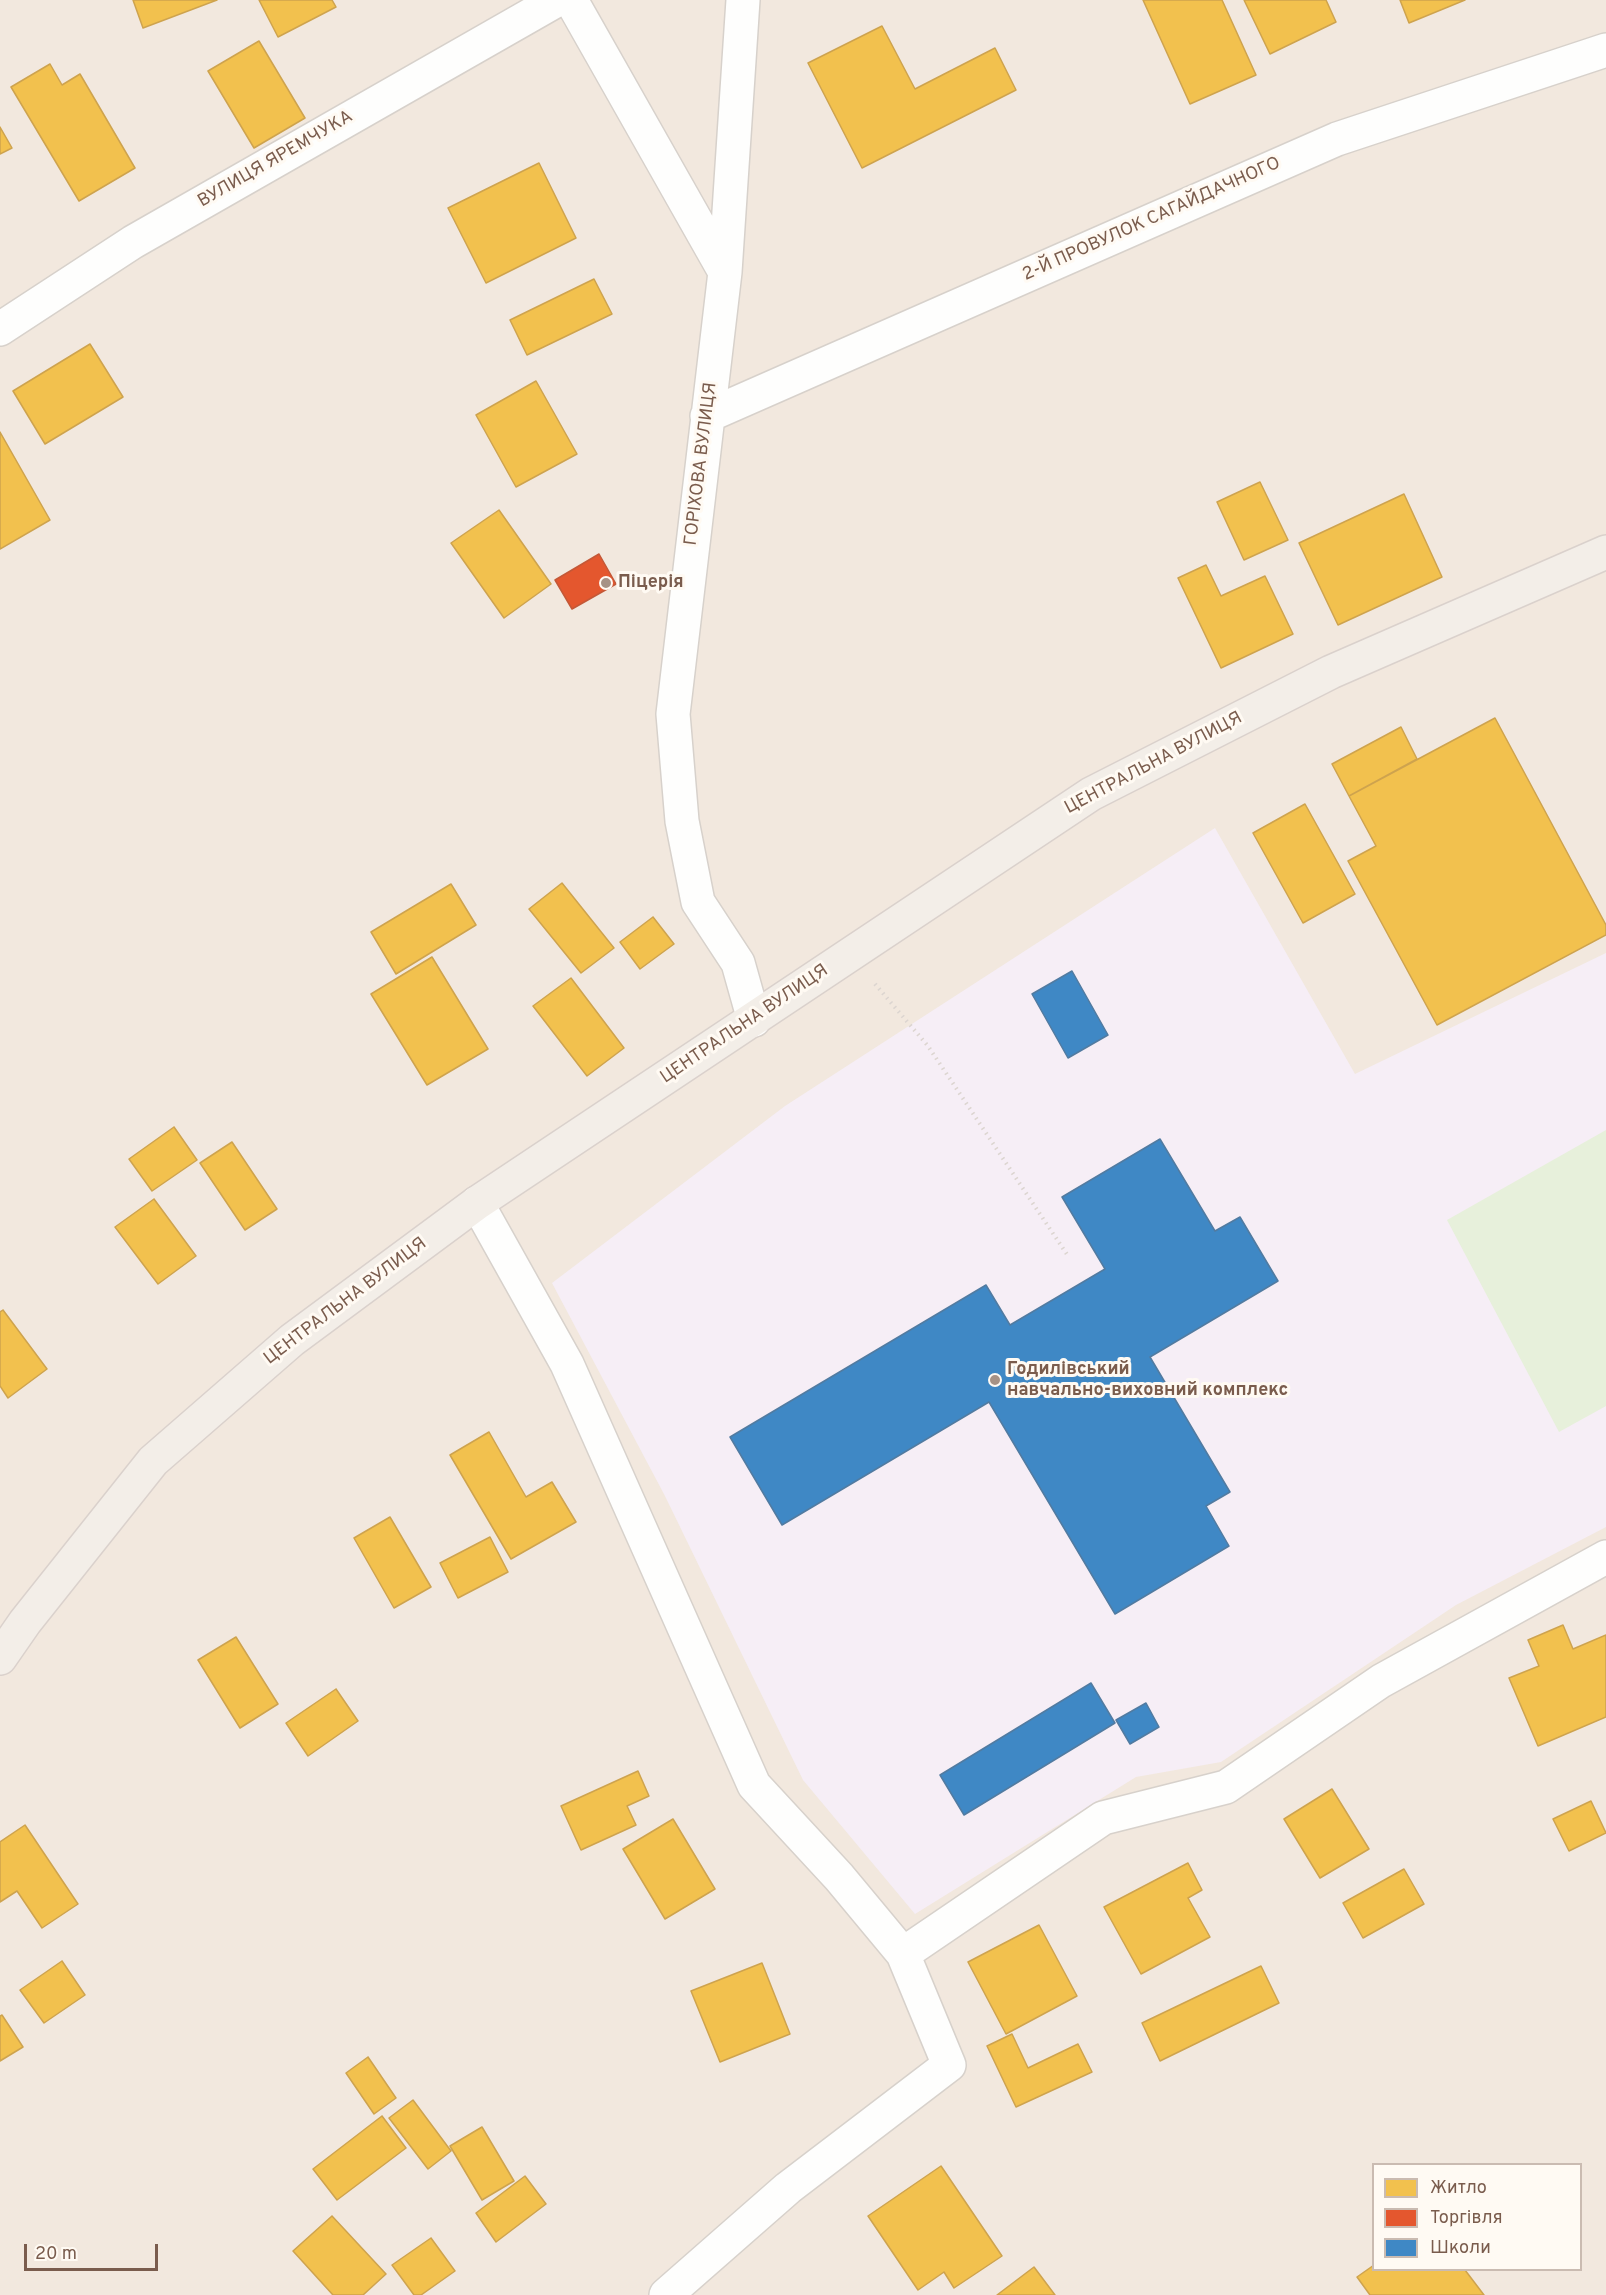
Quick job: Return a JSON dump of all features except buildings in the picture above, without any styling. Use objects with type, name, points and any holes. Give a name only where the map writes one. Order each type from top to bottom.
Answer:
[{"type":"main road","name":"ЦЕНТРАЛЬНА ВУЛИЦЯ","points":[[0,1658],[25,1622],[153,1461],[292,1340],[477,1203],[1091,794],[1332,672],[1606,552]]},
{"type":"street","name":"ВУЛИЦЯ ЯРЕМЧУКА","points":[[0,329],[133,242],[557,0]]},
{"type":"street","points":[[571,0],[725,272]]},
{"type":"street","name":"ГОРІХОВА ВУЛИЦЯ","points":[[743,0],[725,272],[673,714],[682,821],[698,902],[738,963],[754,1020]]},
{"type":"street","name":"2-Й ПРОВУЛОК САГАЙДАЧНОГО","points":[[707,416],[1337,139],[1606,50]]},
{"type":"street","points":[[477,1203],[567,1364],[754,1785],[839,1877],[903,1954],[950,2065],[788,2188],[666,2295]]},
{"type":"street","points":[[903,1954],[1103,1818],[1226,1786],[1381,1681],[1606,1557]]},
{"type":"path","points":[[849,954],[927,1046],[1068,1256]]},
{"type":"shaded area","points":[[0,0],[1606,0],[1606,2295],[0,2295]]},
{"type":"shaded area","points":[[1215,828],[1355,1074],[1606,953],[1606,1527],[1456,1605],[1221,1762],[1136,1777],[915,1914],[803,1780],[665,1496],[552,1283],[785,1106]]},
{"type":"green space","points":[[1606,1130],[1606,1406],[1559,1432],[1447,1220]]},
{"type":"place","name":"Піцерія","points":[[606,583]]},
{"type":"place","name":"Годилівський навчально-виховний комплекс","points":[[995,1380]]}]
